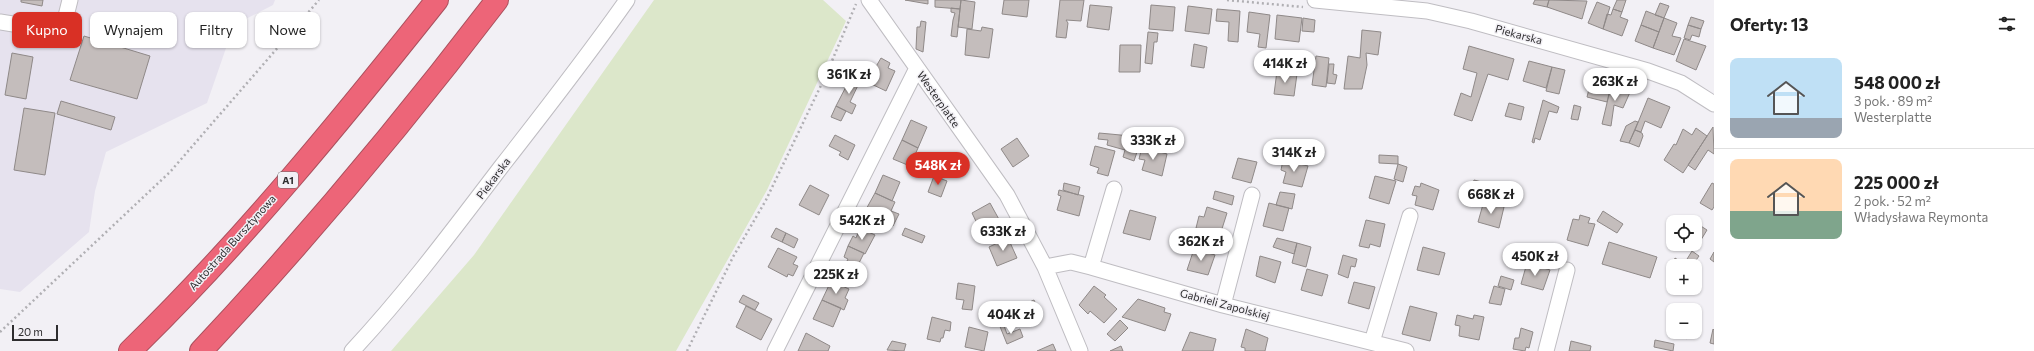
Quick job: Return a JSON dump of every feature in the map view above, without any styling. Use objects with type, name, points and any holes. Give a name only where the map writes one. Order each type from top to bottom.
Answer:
[{"type":"highway","name":"Autostrada Bursztynowa","points":[[130,351],[256,218],[321,144],[437,0]]},
{"type":"highway","points":[[201,351],[327,211],[411,109],[497,0]]},
{"type":"street","points":[[0,22],[62,32],[70,0]]},
{"type":"street","name":"Piekarska","points":[[352,351],[385,315],[434,255],[594,47],[627,0]]},
{"type":"street","name":"Westerplatte","points":[[869,0],[1007,195],[1045,267],[1080,351]]},
{"type":"street","name":"Piekarska","points":[[1313,4],[1427,11],[1471,21],[1648,71],[1680,83],[1714,104]]},
{"type":"street","points":[[775,351],[917,68]]},
{"type":"street","points":[[1091,267],[1114,188]]},
{"type":"street","points":[[1223,305],[1252,195]]},
{"type":"street","points":[[1372,342],[1410,216]]},
{"type":"street","name":"Gabrieli Zapolskiej","points":[[1045,267],[1071,262],[1223,305],[1406,351]]},
{"type":"street","points":[[1546,351],[1567,270]]},
{"type":"path","points":[[0,332],[170,172],[319,0]]},
{"type":"path","points":[[687,351],[733,257],[766,200],[826,74],[857,0]]},
{"type":"path","points":[[1227,0],[1313,4]]},
{"type":"shaded area","points":[[0,0],[275,0],[273,5],[259,12],[255,12],[255,14],[247,18],[247,12],[185,12],[185,48],[226,48],[207,103],[106,152],[95,191],[89,232],[20,292],[0,289]]},
{"type":"green space","points":[[654,0],[823,0],[846,21],[767,190],[676,351],[391,351],[474,255]]},
{"type":"building","points":[[21,0],[43,0],[42,6],[21,2]]},
{"type":"building","points":[[905,0],[928,0],[928,4]]},
{"type":"building","points":[[935,0],[961,0],[960,9],[935,7]]},
{"type":"building","points":[[961,0],[975,2],[972,29],[958,27]]},
{"type":"building","points":[[1004,0],[1029,0],[1027,17],[1002,14]]},
{"type":"building","points":[[1060,0],[1084,0],[1081,21],[1066,20],[1068,23],[1066,38],[1056,37]]},
{"type":"building","points":[[1535,0],[1549,0],[1547,7],[1533,4]]},
{"type":"building","points":[[1549,0],[1587,1],[1582,19],[1547,7]]},
{"type":"building","points":[[1617,0],[1626,0],[1622,12],[1613,9]]},
{"type":"building","points":[[1597,2],[1610,7],[1603,29],[1588,23]]},
{"type":"building","points":[[1660,3],[1669,6],[1664,18],[1655,15]]},
{"type":"building","points":[[1090,5],[1112,7],[1109,30],[1087,27]]},
{"type":"building","points":[[1151,5],[1175,7],[1173,31],[1149,29]]},
{"type":"building","points":[[1188,6],[1212,9],[1209,34],[1185,31]]},
{"type":"building","points":[[951,8],[960,9],[957,37],[951,36],[955,13],[951,12]]},
{"type":"building","points":[[1217,9],[1240,11],[1238,42],[1228,41],[1229,22],[1216,21]]},
{"type":"building","points":[[1613,9],[1622,12],[1620,17],[1628,20],[1622,36],[1603,29],[1607,14],[1611,15]]},
{"type":"building","points":[[1646,11],[1664,18],[1659,32],[1641,25]]},
{"type":"building","points":[[1249,12],[1270,15],[1266,48],[1258,47],[1260,34],[1247,32]]},
{"type":"building","points":[[1277,15],[1302,18],[1299,42],[1275,39]]},
{"type":"building","points":[[1691,17],[1704,21],[1701,29],[1688,25]]},
{"type":"building","points":[[1303,18],[1315,20],[1314,32],[1302,31]]},
{"type":"building","points":[[1664,18],[1677,23],[1672,36],[1681,38],[1674,55],[1653,48]]},
{"type":"building","points":[[921,21],[926,22],[923,52],[916,49],[917,27],[920,27]]},
{"type":"building","points":[[1641,25],[1659,32],[1653,48],[1635,41]]},
{"type":"building","points":[[1688,25],[1701,29],[1699,37],[1692,35],[1690,40],[1684,38]]},
{"type":"building","points":[[982,27],[993,29],[989,58],[965,55],[967,29],[981,31]]},
{"type":"building","points":[[1362,30],[1381,32],[1378,55],[1366,53],[1367,65],[1362,89],[1344,89],[1348,56],[1360,58]]},
{"type":"building","points":[[1148,32],[1158,33],[1157,42],[1154,42],[1152,64],[1145,63]]},
{"type":"building","points":[[84,36],[90,38],[90,48],[124,48],[150,56],[137,99],[70,80],[80,48],[82,48]]},
{"type":"building","points":[[1684,39],[1706,46],[1696,70],[1676,61]]},
{"type":"building","points":[[1194,44],[1207,47],[1204,68],[1191,66]]},
{"type":"building","points":[[1120,45],[1141,45],[1140,72],[1119,72]]},
{"type":"building","points":[[1469,46],[1514,59],[1508,80],[1488,74],[1472,121],[1454,115],[1461,93],[1471,97],[1477,73],[1463,69]]},
{"type":"building","points":[[12,53],[33,57],[26,99],[5,95]]},
{"type":"building","points":[[1316,56],[1329,58],[1326,87],[1312,85]]},
{"type":"building","points":[[881,58],[890,63],[888,68],[895,71],[886,91],[867,82]]},
{"type":"building","points":[[1529,61],[1552,67],[1546,88],[1523,81]]},
{"type":"building","points":[[1329,64],[1334,64],[1333,74],[1337,75],[1335,84],[1327,83]]},
{"type":"building","points":[[1552,67],[1565,70],[1559,94],[1546,91]]},
{"type":"building","points":[[1277,71],[1297,74],[1294,96],[1274,94]]},
{"type":"building","points":[[852,75],[861,79],[850,102],[856,105],[852,114],[836,106]]},
{"type":"building","points":[[1592,77],[1612,82],[1607,102],[1587,97]]},
{"type":"building","points":[[1612,82],[1631,90],[1623,108],[1614,105],[1611,126],[1602,124]]},
{"type":"building","points":[[1648,98],[1670,107],[1661,128],[1645,121],[1641,132],[1635,130]]},
{"type":"building","points":[[1543,100],[1559,107],[1557,113],[1549,111],[1540,140],[1535,138],[1534,143],[1532,142]]},
{"type":"building","points":[[61,101],[115,117],[111,130],[57,114]]},
{"type":"building","points":[[1509,103],[1524,107],[1521,120],[1505,116]]},
{"type":"building","points":[[1574,105],[1581,107],[1578,120],[1571,119]]},
{"type":"building","points":[[836,106],[846,111],[841,121],[831,117]]},
{"type":"building","points":[[24,108],[55,113],[45,175],[14,170]]},
{"type":"building","points":[[911,120],[927,127],[918,148],[902,140]]},
{"type":"building","points":[[1635,121],[1638,122],[1629,143],[1620,141],[1626,126]]},
{"type":"building","points":[[1713,127],[1714,154],[1708,150],[1695,170],[1688,165]]},
{"type":"building","points":[[1696,128],[1707,136],[1683,173],[1664,160],[1674,144],[1676,145],[1683,129],[1692,135]]},
{"type":"building","points":[[1635,130],[1642,133],[1643,136],[1639,147],[1629,143]]},
{"type":"building","points":[[1099,133],[1141,137],[1139,146],[1127,143],[1125,150],[1107,145],[1108,140],[1098,139]]},
{"type":"building","points":[[835,135],[855,145],[848,160],[839,155],[841,152],[829,146]]},
{"type":"building","points":[[1017,138],[1029,156],[1013,167],[1001,149]]},
{"type":"building","points":[[902,140],[918,148],[910,166],[893,159]]},
{"type":"building","points":[[1127,143],[1139,146],[1134,161],[1123,157]]},
{"type":"building","points":[[1095,146],[1115,151],[1108,176],[1097,173],[1099,168],[1090,165]]},
{"type":"building","points":[[1142,147],[1167,154],[1162,176],[1142,170],[1145,160],[1139,159]]},
{"type":"building","points":[[1379,155],[1398,156],[1398,164],[1379,163]]},
{"type":"building","points":[[1238,158],[1257,162],[1251,183],[1232,178]]},
{"type":"building","points":[[1283,160],[1308,166],[1302,187],[1283,183],[1286,172],[1281,170]]},
{"type":"building","points":[[1398,164],[1407,167],[1403,182],[1394,179]]},
{"type":"building","points":[[883,175],[900,182],[892,201],[875,193]]},
{"type":"building","points":[[934,176],[947,181],[941,197],[928,192]]},
{"type":"building","points":[[1375,176],[1396,181],[1389,204],[1369,198]]},
{"type":"building","points":[[1474,180],[1482,182],[1478,196],[1470,194]]},
{"type":"building","points":[[1064,183],[1080,187],[1078,195],[1063,190]]},
{"type":"building","points":[[1421,183],[1439,190],[1433,210],[1415,205],[1417,196],[1412,195],[1415,186],[1420,187]]},
{"type":"building","points":[[1712,183],[1714,184],[1714,207],[1712,210],[1700,203]]},
{"type":"building","points":[[810,185],[829,195],[819,215],[799,205]]},
{"type":"building","points":[[1059,190],[1084,196],[1079,216],[1057,210],[1061,196],[1058,195]]},
{"type":"building","points":[[1215,191],[1234,196],[1232,205],[1213,199]]},
{"type":"building","points":[[1280,192],[1295,194],[1292,209],[1276,205]]},
{"type":"building","points":[[875,193],[895,202],[891,211],[899,214],[893,226],[864,213]]},
{"type":"building","points":[[1484,201],[1504,207],[1499,228],[1478,222]]},
{"type":"building","points":[[990,203],[1001,223],[982,234],[972,213]]},
{"type":"building","points":[[1269,203],[1289,208],[1283,231],[1263,226]]},
{"type":"building","points":[[1207,207],[1227,213],[1220,235],[1196,228],[1199,216],[1204,217]]},
{"type":"building","points":[[1130,210],[1156,217],[1150,240],[1123,233]]},
{"type":"building","points":[[1603,211],[1623,224],[1617,233],[1597,221]]},
{"type":"building","points":[[1580,215],[1590,218],[1588,223],[1595,224],[1588,246],[1567,240],[1573,219],[1579,220]]},
{"type":"building","points":[[1366,220],[1385,224],[1380,247],[1370,244],[1369,248],[1359,246]]},
{"type":"building","points":[[1702,227],[1707,230],[1702,238]]},
{"type":"building","points":[[776,228],[786,233],[782,242],[771,237]]},
{"type":"building","points":[[860,228],[875,235],[865,254],[848,246],[853,236],[856,238]]},
{"type":"building","points":[[905,228],[925,236],[922,243],[902,235]]},
{"type":"building","points":[[786,233],[798,239],[794,248],[782,242]]},
{"type":"building","points":[[1008,238],[1017,258],[997,266],[989,247]]},
{"type":"building","points":[[1277,238],[1297,243],[1294,254],[1273,247]]},
{"type":"building","points":[[1609,242],[1657,257],[1650,278],[1602,264]]},
{"type":"building","points":[[1297,243],[1311,247],[1306,267],[1292,263]]},
{"type":"building","points":[[848,246],[864,253],[859,263],[862,265],[857,275],[843,269],[848,259],[844,257]]},
{"type":"building","points":[[1423,247],[1445,253],[1439,275],[1417,270]]},
{"type":"building","points":[[778,248],[797,257],[793,264],[798,266],[793,276],[788,274],[787,277],[768,267]]},
{"type":"building","points":[[1194,249],[1215,255],[1208,275],[1187,270]]},
{"type":"building","points":[[1692,251],[1699,256],[1697,259],[1687,259]]},
{"type":"building","points":[[1714,252],[1714,262],[1710,259]]},
{"type":"building","points":[[1343,255],[1357,259],[1355,267],[1351,266],[1348,278],[1338,274]]},
{"type":"building","points":[[1260,256],[1281,262],[1275,283],[1256,276]]},
{"type":"building","points":[[1527,263],[1550,270],[1543,290],[1521,284]]},
{"type":"building","points":[[1307,269],[1328,275],[1322,296],[1301,290]]},
{"type":"building","points":[[1501,276],[1514,280],[1511,290],[1498,286]]},
{"type":"building","points":[[831,281],[849,289],[845,298],[848,300],[844,310],[822,300]]},
{"type":"building","points":[[1354,282],[1375,287],[1369,309],[1348,303]]},
{"type":"building","points":[[958,283],[975,286],[972,310],[962,309],[964,300],[956,299]]},
{"type":"building","points":[[1094,286],[1106,295],[1104,297],[1117,309],[1104,323],[1090,311],[1088,314],[1079,305]]},
{"type":"building","points":[[1494,286],[1505,289],[1501,305],[1489,303]]},
{"type":"building","points":[[743,295],[759,303],[755,310],[739,302]]},
{"type":"building","points":[[1138,299],[1165,308],[1164,312],[1171,314],[1165,331],[1122,317]]},
{"type":"building","points":[[822,300],[841,308],[833,327],[813,319]]},
{"type":"building","points":[[1034,300],[1042,318],[1023,326],[1016,308]]},
{"type":"building","points":[[746,306],[772,319],[761,340],[736,327]]},
{"type":"building","points":[[1410,306],[1437,313],[1430,341],[1402,334]]},
{"type":"building","points":[[1457,315],[1473,319],[1474,315],[1484,317],[1479,340],[1459,336],[1460,326],[1455,325]]},
{"type":"building","points":[[932,317],[951,322],[950,331],[945,330],[943,338],[941,338],[940,342],[927,339]]},
{"type":"building","points":[[1120,320],[1128,328],[1115,341],[1107,334]]},
{"type":"building","points":[[1003,323],[1007,334],[1020,329],[1023,337],[1007,344],[999,324]]},
{"type":"building","points":[[969,327],[988,332],[984,351],[965,347]]},
{"type":"building","points":[[1521,328],[1533,332],[1529,348],[1526,347],[1525,351],[1513,349],[1515,338],[1519,338]]},
{"type":"building","points":[[1246,329],[1268,338],[1265,351],[1245,351],[1245,348],[1241,347]]},
{"type":"building","points":[[1713,329],[1714,330],[1714,344],[1710,343]]},
{"type":"building","points":[[1190,332],[1216,339],[1213,351],[1182,351]]},
{"type":"building","points":[[806,333],[830,346],[828,351],[798,351]]},
{"type":"building","points":[[1655,340],[1674,344],[1673,351],[1654,347]]},
{"type":"building","points":[[892,341],[906,344],[904,351],[887,350]]},
{"type":"building","points":[[1571,341],[1591,346],[1590,351],[1569,351]]},
{"type":"building","points":[[1053,344],[1056,351],[1037,351]]},
{"type":"building","points":[[1121,346],[1123,351],[1110,351]]}]
